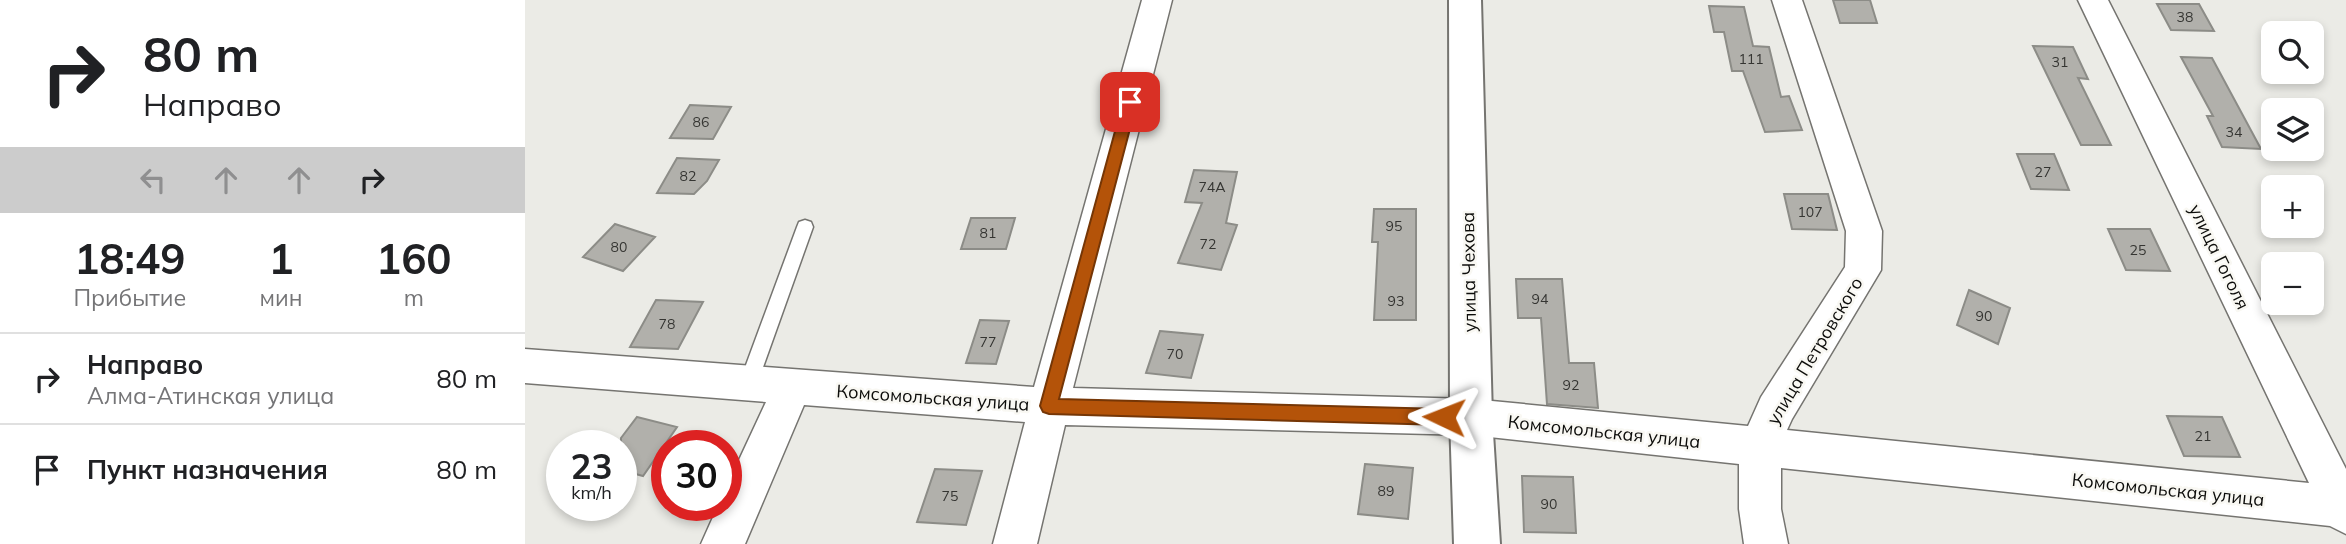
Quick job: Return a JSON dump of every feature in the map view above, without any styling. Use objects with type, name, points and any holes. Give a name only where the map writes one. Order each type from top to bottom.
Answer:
[{"type":"street","points":[[1015,544],[1157,0]]},
{"type":"street","name":"улица Чехова","points":[[1465,0],[1471,418],[1477,544]]},
{"type":"street","name":"улица Петровского","points":[[1766,544],[1760,509],[1760,449],[1776,410],[1863,270],[1864,230],[1787,0]]},
{"type":"street","name":"улица Гоголя","points":[[2093,0],[2345,509]]},
{"type":"street","name":"Комсомольская улица","points":[[525,366],[1049,406],[1471,418],[2345,509]]},
{"type":"street","points":[[723,544],[792,388]]},
{"type":"lane","points":[[748,384],[805,227]]},
{"type":"building","points":[[1833,0],[1870,0],[1877,23],[1840,23]]},
{"type":"building","points":[[2157,4],[2199,4],[2214,31],[2171,30]]},
{"type":"building","points":[[1709,6],[1744,7],[1753,46],[1769,47],[1781,97],[1789,96],[1802,130],[1765,132],[1743,71],[1732,71],[1724,32],[1714,32]]},
{"type":"building","points":[[2033,46],[2073,47],[2088,79],[2078,78],[2111,145],[2081,145]]},
{"type":"building","points":[[2181,57],[2212,58],[2261,149],[2222,147],[2207,116],[2213,116]]},
{"type":"building","points":[[690,105],[731,107],[713,139],[670,138]]},
{"type":"building","points":[[2017,154],[2054,154],[2069,190],[2031,189]]},
{"type":"building","points":[[677,158],[719,160],[707,181],[694,194],[657,193]]},
{"type":"building","points":[[1194,170],[1237,172],[1226,223],[1237,225],[1221,270],[1178,263],[1202,203],[1185,202]]},
{"type":"building","points":[[1784,194],[1828,194],[1837,230],[1792,229]]},
{"type":"building","points":[[1374,209],[1416,209],[1416,320],[1374,320],[1378,242],[1372,242]]},
{"type":"building","points":[[971,218],[1015,218],[1006,249],[961,249]]},
{"type":"building","points":[[615,224],[655,237],[623,271],[583,257]]},
{"type":"building","points":[[2108,229],[2150,229],[2170,271],[2126,270]]},
{"type":"building","points":[[1516,279],[1562,279],[1569,363],[1594,363],[1598,408],[1547,404],[1541,318],[1518,318]]},
{"type":"building","points":[[1969,290],[2010,308],[1998,344],[1957,325]]},
{"type":"building","points":[[656,300],[703,302],[678,349],[630,347]]},
{"type":"building","points":[[980,320],[1009,321],[996,364],[966,363]]},
{"type":"building","points":[[1160,331],[1203,335],[1191,378],[1146,373]]},
{"type":"building","points":[[2167,416],[2222,417],[2240,457],[2184,456]]},
{"type":"building","points":[[637,417],[677,427],[675,430],[651,430],[651,464],[643,476],[637,474],[637,430],[627,430]]},
{"type":"building","points":[[1365,464],[1413,468],[1408,519],[1358,514]]},
{"type":"building","points":[[935,469],[982,471],[966,525],[917,522]]},
{"type":"building","points":[[1522,476],[1573,477],[1576,533],[1524,532]]},
{"type":"route","points":[[1130,102],[1049,406],[1444,417]]}]
